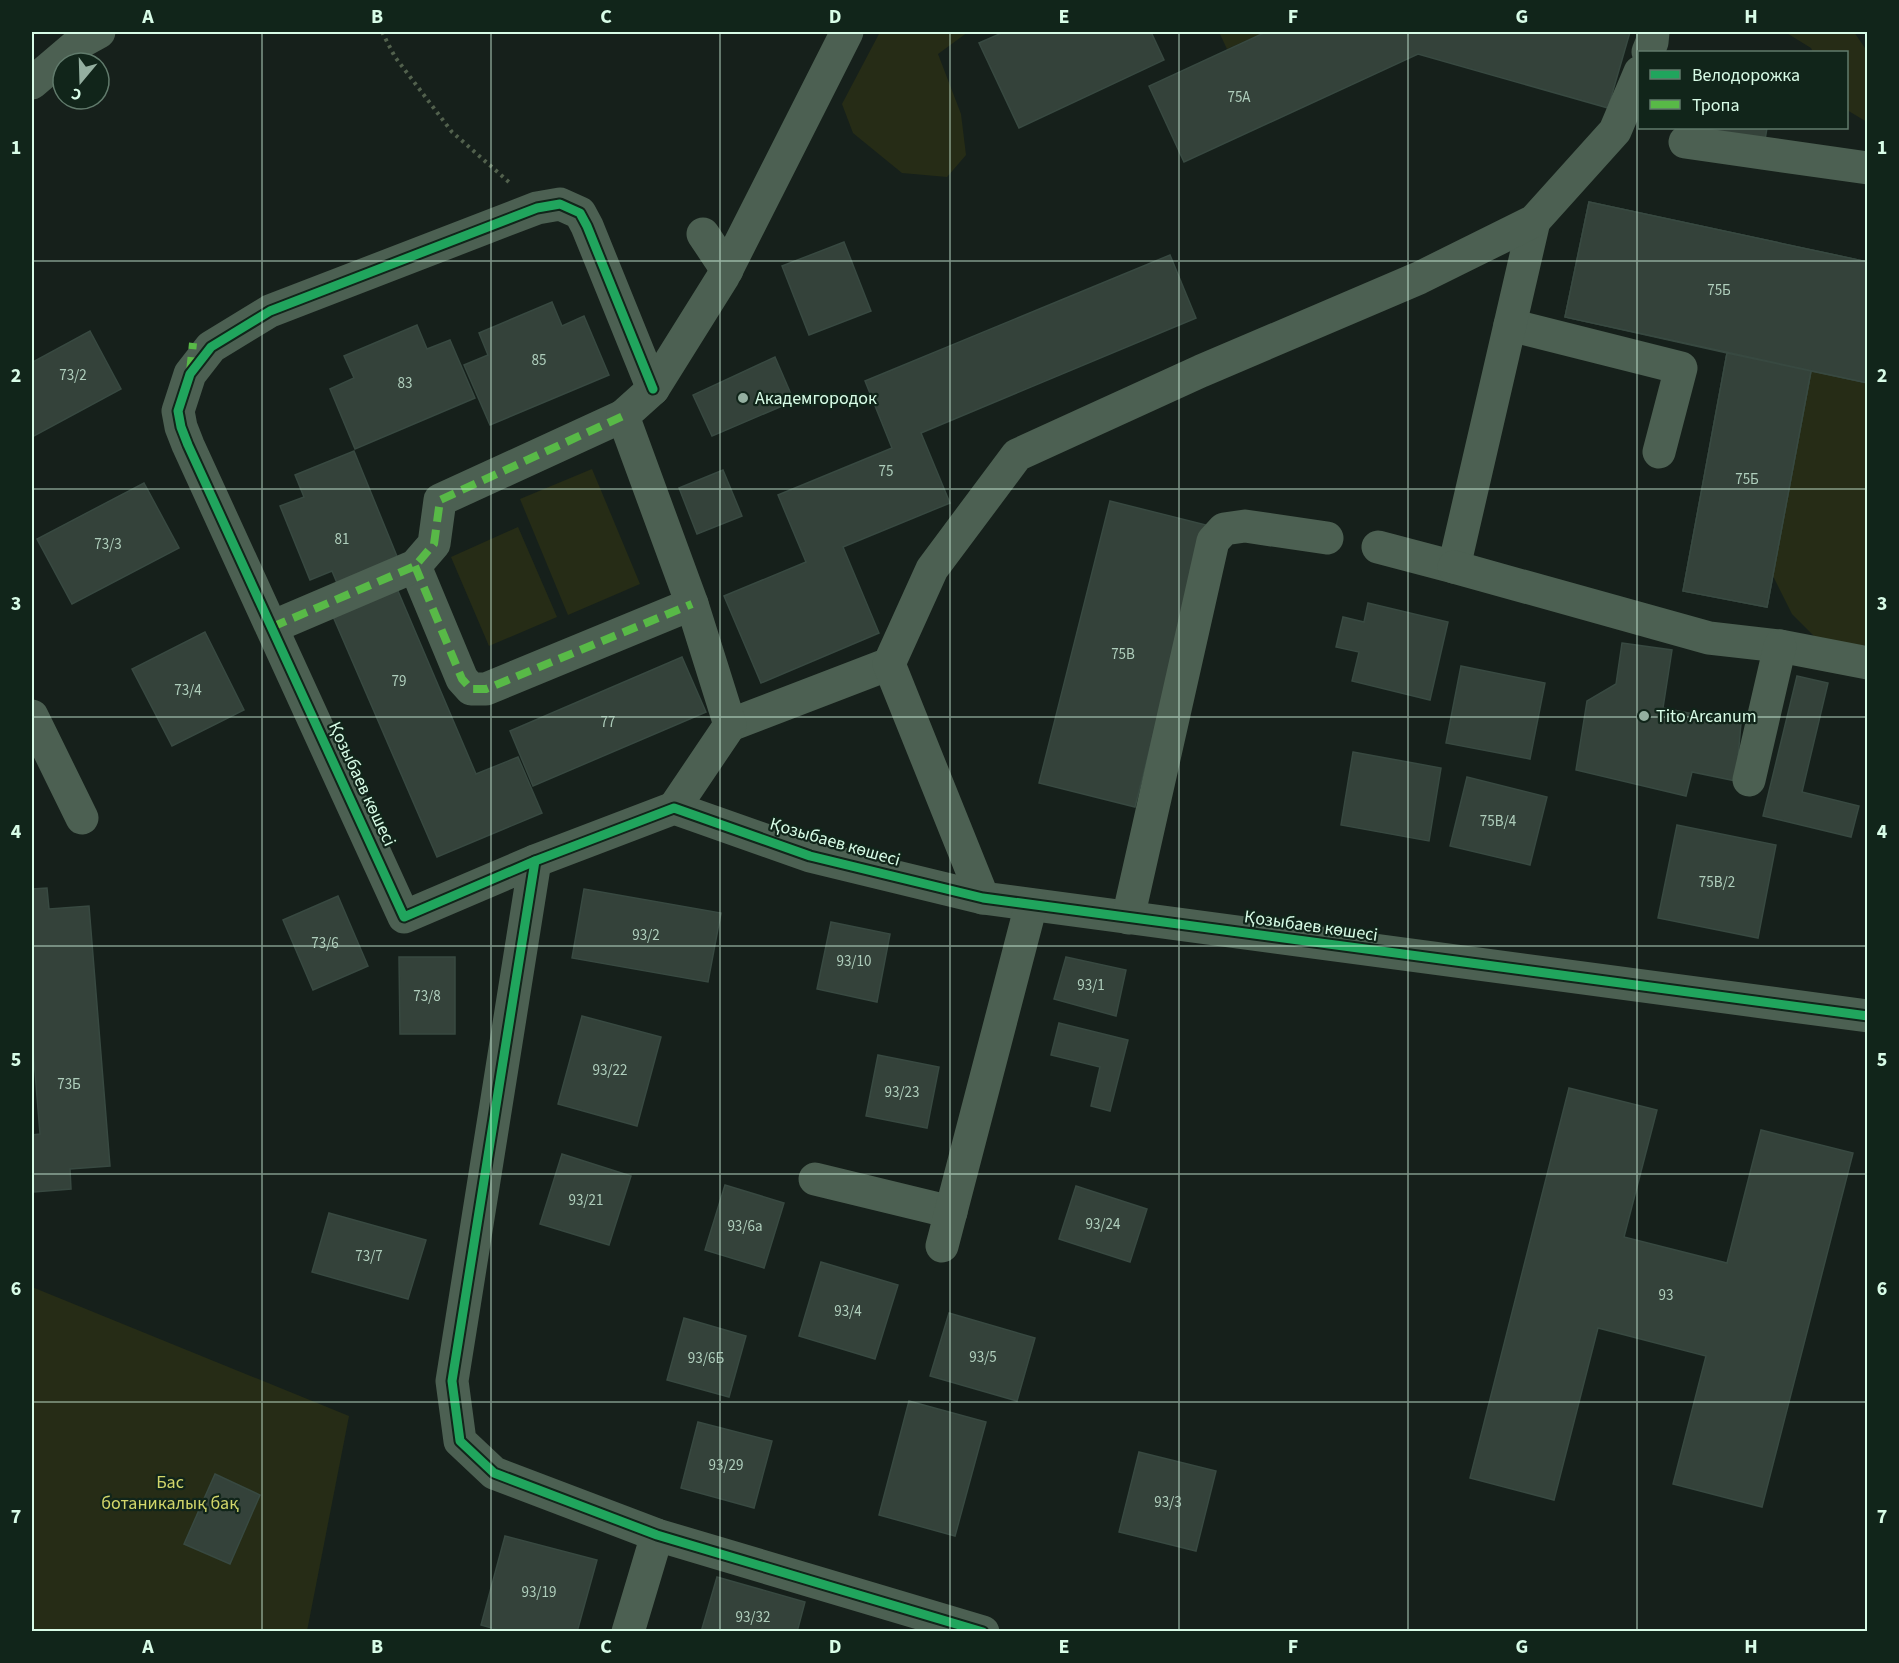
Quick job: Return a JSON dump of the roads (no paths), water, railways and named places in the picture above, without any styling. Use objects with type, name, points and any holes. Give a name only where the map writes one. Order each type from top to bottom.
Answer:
[{"type":"street","points":[[32,83],[79,43],[99,32]]},
{"type":"street","points":[[272,627],[416,566],[434,544],[440,500],[623,416],[653,388],[727,270],[847,32]]},
{"type":"street","points":[[1648,51],[1653,32]]},
{"type":"street","points":[[674,808],[730,725],[889,664],[932,569],[1017,454],[1201,371],[1419,278],[1534,221],[1615,131],[1638,77]]},
{"type":"street","points":[[1685,141],[1868,168]]},
{"type":"street","name":"Қозыбаев көшесі","points":[[653,388],[580,213],[560,204],[537,208],[270,310],[211,346],[190,374],[178,411],[181,427],[404,917],[535,861],[674,808],[810,856],[983,898],[1868,1016]]},
{"type":"street","points":[[1454,567],[1534,221]]},
{"type":"street","points":[[703,234],[727,270]]},
{"type":"street","points":[[1510,325],[1681,368],[1659,452]]},
{"type":"street","points":[[623,416],[692,604],[730,725]]},
{"type":"street","points":[[1128,918],[1213,541],[1224,529],[1245,526],[1327,538]]},
{"type":"street","points":[[1378,547],[1708,638],[1780,646],[1868,663]]},
{"type":"street","points":[[416,566],[462,679],[471,689],[486,689],[692,604]]},
{"type":"street","points":[[1749,780],[1780,646]]},
{"type":"street","points":[[889,664],[983,898]]},
{"type":"street","points":[[32,716],[82,818]]},
{"type":"street","points":[[535,861],[452,1381],[460,1441],[494,1473],[657,1535],[983,1632]]},
{"type":"street","points":[[942,1246],[1031,905]]},
{"type":"street","points":[[815,1179],[951,1212]]},
{"type":"street","points":[[628,1632],[657,1535]]},
{"type":"place","name":"Академгородок","points":[[743,398]]},
{"type":"place","name":"Tito Arcanum","points":[[1644,716]]},
{"type":"park label","name":"Бас ботаникалық бақ","points":[[170,1492]]}]
